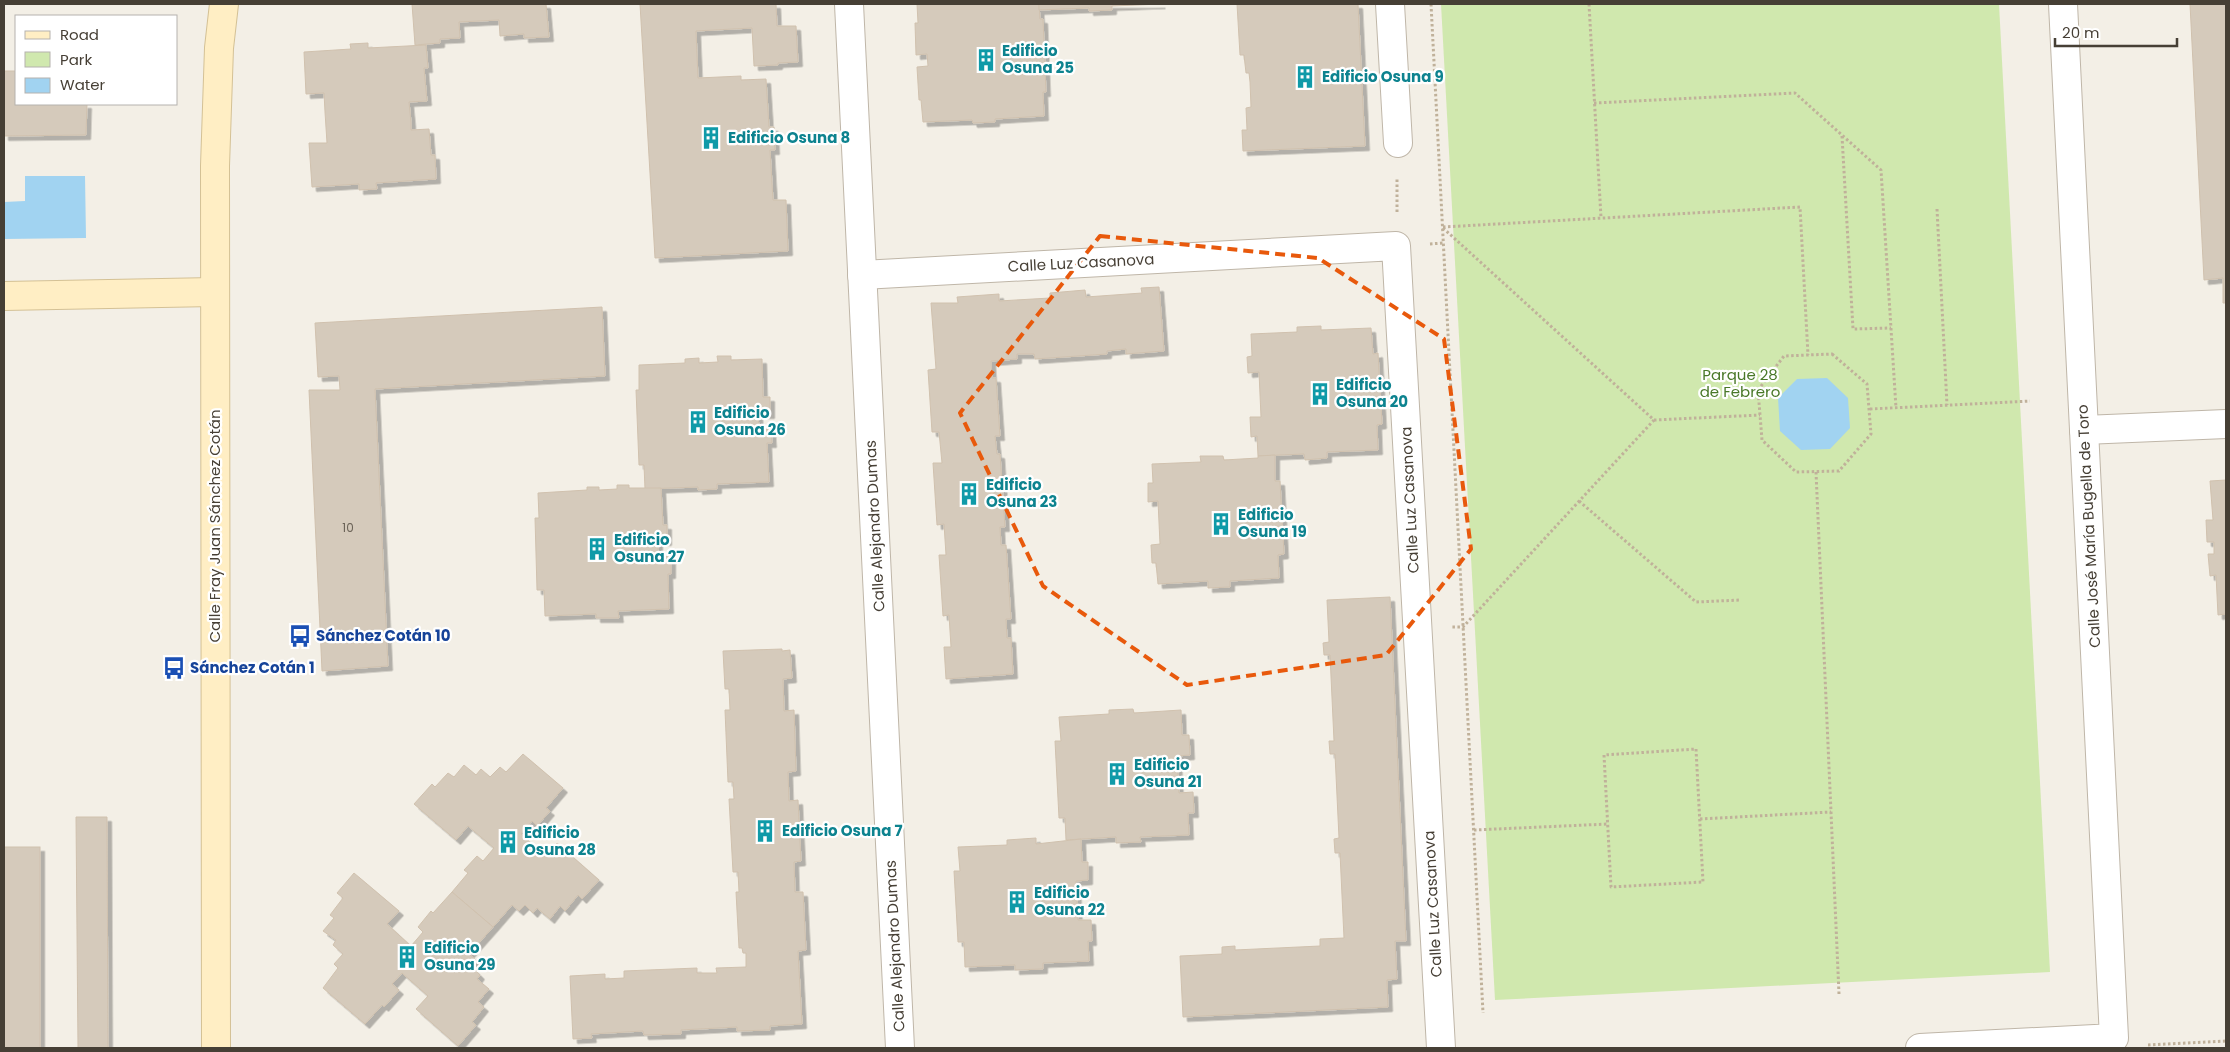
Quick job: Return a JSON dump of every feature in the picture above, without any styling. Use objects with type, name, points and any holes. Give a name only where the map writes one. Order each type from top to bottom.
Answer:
[{"type":"main road","name":"Calle Fray Juan Sánchez Cotán","points":[[216,1048],[214,292],[215,166],[219,48],[224,4]]},
{"type":"main road","points":[[4,296],[214,292]]},
{"type":"street","name":"Calle Alejandro Dumas","points":[[849,4],[900,1048]]},
{"type":"street","points":[[1390,4],[1398,143]]},
{"type":"street","name":"Calle José María Bugella de Toro","points":[[2063,4],[2114,1043]]},
{"type":"street","name":"Calle Luz Casanova","points":[[862,275],[1396,246],[1441,1048]]},
{"type":"street","points":[[2084,430],[2226,424]]},
{"type":"street","points":[[1920,1048],[2114,1043]]},
{"type":"path","points":[[1431,4],[1483,1013]]},
{"type":"path","points":[[1589,4],[1601,218]]},
{"type":"path","points":[[1594,103],[1795,93],[1881,170],[1896,408]]},
{"type":"path","points":[[1842,135],[1853,329],[1890,328]]},
{"type":"path","points":[[1397,213],[1398,143]]},
{"type":"path","points":[[1442,227],[1800,207],[1808,355]]},
{"type":"path","points":[[1937,208],[1947,405]]},
{"type":"path","points":[[1442,227],[1654,420]]},
{"type":"path","points":[[1832,354],[1867,384],[1870,409],[1872,434],[1839,471],[1796,472],[1762,440],[1758,390],[1784,356],[1832,354]]},
{"type":"path","points":[[1870,409],[2030,401]]},
{"type":"path","points":[[1463,628],[1654,420],[1760,415]]},
{"type":"path","points":[[1816,472],[1839,994]]},
{"type":"path","points":[[1579,502],[1696,602],[1741,600]]},
{"type":"path","points":[[1696,749],[1704,882],[1611,887],[1608,824],[1604,755],[1696,749]]},
{"type":"path","points":[[1700,819],[1831,812]]},
{"type":"path","points":[[1474,830],[1608,824]]},
{"type":"path","points":[[2148,1045],[2226,1041]]},
{"type":"path","points":[[2202,1043],[2202,1048]]},
{"type":"highlighted area","points":[[1100,236],[1318,258],[1444,339],[1471,549],[1386,655],[1187,685],[1043,586],[960,413]]},
{"type":"green space","name":"Parque 28 de Febrero","points":[[1441,4],[1999,4],[2050,972],[1495,1000]]},
{"type":"water","points":[[25,176],[85,176],[86,238],[4,239],[4,202],[25,201]]},
{"type":"water","points":[[1827,378],[1848,398],[1850,428],[1830,449],[1801,450],[1780,431],[1778,398],[1797,379]]},
{"type":"building","points":[[412,4],[546,4],[549,37],[524,38],[524,34],[500,36],[499,20],[459,22],[460,38],[440,39],[440,43],[415,45]]},
{"type":"building","name":"Edificio Osuna 8","points":[[640,4],[776,4],[777,26],[796,26],[798,62],[778,63],[778,65],[754,66],[752,28],[696,31],[698,78],[741,76],[741,80],[766,79],[769,127],[774,127],[775,150],[770,150],[773,200],[786,200],[788,251],[655,258]]},
{"type":"building","name":"Edificio Osuna 25","points":[[917,4],[1039,4],[1040,19],[1043,19],[1046,92],[1043,92],[1044,116],[995,119],[995,122],[973,123],[972,120],[923,122],[921,100],[919,100],[917,67],[928,66],[927,54],[916,55],[915,23],[918,23]]},
{"type":"building","points":[[1039,4],[1161,4],[1112,6],[1112,10],[1089,11],[1089,8],[1039,10]]},
{"type":"building","name":"Edificio Osuna 9","points":[[1237,4],[1358,4],[1365,146],[1243,151],[1242,130],[1247,130],[1246,108],[1251,107],[1250,82],[1249,73],[1246,73],[1244,55],[1240,55]]},
{"type":"building","points":[[2190,4],[2226,4],[2226,303],[2223,303],[2223,278],[2204,280]]},
{"type":"building","points":[[368,43],[368,48],[426,45],[428,68],[424,68],[427,101],[409,102],[411,130],[429,129],[431,155],[435,155],[436,179],[376,183],[377,189],[359,190],[359,184],[312,187],[309,143],[327,143],[324,93],[306,94],[304,52],[351,49],[350,44]]},
{"type":"building","points":[[4,71],[15,71],[15,105],[87,105],[86,135],[4,136]]},
{"type":"building","name":"Edificio Osuna 23","points":[[1159,287],[1164,351],[1126,354],[1126,349],[1107,351],[1107,354],[1035,359],[1034,354],[1017,354],[1017,359],[991,361],[992,378],[996,378],[1000,436],[995,436],[997,454],[1000,454],[1005,527],[1000,527],[1001,545],[1006,545],[1011,619],[1006,619],[1007,638],[1011,638],[1013,674],[946,679],[944,647],[951,647],[949,615],[943,616],[939,555],[946,555],[944,524],[937,525],[933,463],[942,463],[939,432],[932,432],[928,370],[936,369],[931,303],[958,303],[957,297],[999,294],[999,301],[1050,298],[1050,293],[1085,290],[1086,297],[1142,293],[1141,288]]},
{"type":"building","points":[[602,307],[605,376],[375,389],[388,666],[322,671],[309,390],[340,390],[339,376],[318,377],[315,323]]},
{"type":"building","name":"Edificio Osuna 20","points":[[1321,326],[1321,330],[1371,328],[1373,354],[1378,353],[1382,424],[1377,425],[1378,450],[1327,452],[1327,458],[1305,460],[1304,454],[1258,456],[1257,436],[1251,437],[1250,417],[1261,417],[1259,372],[1248,373],[1247,357],[1252,356],[1251,334],[1297,332],[1297,327]]},
{"type":"building","name":"Edificio Osuna 26","points":[[717,356],[731,356],[731,360],[762,359],[763,397],[770,397],[770,414],[758,414],[759,429],[771,429],[772,443],[767,443],[769,482],[717,484],[717,489],[698,490],[698,487],[645,489],[644,465],[639,465],[636,390],[639,390],[639,365],[685,363],[685,359],[699,358],[699,363],[718,362]]},
{"type":"building","name":"Edificio Osuna 19","points":[[1275,455],[1275,481],[1280,481],[1284,554],[1278,555],[1279,578],[1230,581],[1230,587],[1208,588],[1208,581],[1158,584],[1156,563],[1152,563],[1151,545],[1160,544],[1158,501],[1148,502],[1148,483],[1153,483],[1152,464],[1201,462],[1200,456],[1223,456],[1224,460]]},
{"type":"building","points":[[2226,480],[2226,614],[2218,615],[2216,575],[2210,576],[2208,554],[2214,554],[2214,542],[2207,542],[2206,520],[2213,520],[2210,481]]},
{"type":"building","name":"Edificio Osuna 27","points":[[617,485],[629,485],[629,488],[661,488],[663,525],[667,525],[667,541],[658,541],[658,557],[671,556],[671,574],[668,574],[669,609],[618,611],[619,618],[596,618],[596,614],[545,616],[544,590],[537,590],[535,518],[539,518],[538,493],[587,490],[587,487],[599,487],[599,490],[617,489]]},
{"type":"building","points":[[1390,597],[1406,941],[1395,941],[1397,979],[1387,980],[1388,1007],[1183,1017],[1180,956],[1222,954],[1222,947],[1235,946],[1235,950],[1320,946],[1320,939],[1344,938],[1340,853],[1335,853],[1334,839],[1339,838],[1335,754],[1330,754],[1329,741],[1334,741],[1330,655],[1324,655],[1323,643],[1329,642],[1327,600]]},
{"type":"building","name":"Edificio Osuna 7","points":[[782,649],[782,651],[790,650],[792,678],[783,679],[784,711],[794,710],[796,771],[788,772],[789,801],[798,800],[801,861],[794,862],[795,892],[803,892],[806,950],[798,951],[802,1024],[770,1026],[770,1030],[737,1031],[737,1027],[681,1030],[681,1034],[644,1035],[643,1031],[591,1034],[592,1038],[573,1039],[570,976],[605,974],[605,979],[624,978],[624,971],[697,968],[697,973],[717,973],[716,968],[746,967],[746,953],[743,953],[742,948],[739,948],[736,892],[739,892],[738,872],[733,872],[729,799],[734,799],[733,782],[728,782],[725,710],[730,710],[729,689],[725,689],[723,651]]},
{"type":"building","name":"Edificio Osuna 21","points":[[1133,709],[1134,713],[1181,710],[1182,735],[1189,735],[1190,755],[1177,756],[1179,793],[1193,792],[1194,813],[1188,813],[1189,835],[1140,837],[1141,842],[1116,843],[1116,837],[1066,840],[1065,818],[1059,818],[1055,741],[1061,741],[1059,717],[1109,714],[1109,710]]},
{"type":"building","name":"Edificio Osuna 28","points":[[523,754],[563,788],[546,808],[550,811],[537,826],[532,821],[521,834],[546,856],[557,843],[599,880],[582,899],[578,895],[565,911],[560,906],[550,919],[537,908],[533,913],[525,905],[519,911],[512,905],[493,927],[452,892],[468,873],[464,870],[477,856],[483,861],[494,848],[468,826],[456,840],[414,804],[432,784],[435,787],[448,773],[454,777],[464,765],[476,775],[481,769],[490,777],[500,767],[506,772]]},
{"type":"building","points":[[76,817],[107,817],[108,1048],[78,1048]]},
{"type":"building","name":"Edificio Osuna 22","points":[[1036,838],[1036,844],[1081,839],[1082,862],[1088,862],[1088,880],[1076,881],[1078,920],[1091,920],[1092,941],[1088,941],[1089,961],[1043,963],[1043,969],[1015,970],[1015,965],[965,967],[964,942],[958,942],[954,871],[960,871],[958,847],[1007,845],[1007,840]]},
{"type":"building","points":[[4,847],[40,847],[40,1048],[4,1048]]},
{"type":"building","name":"Edificio Osuna 29","points":[[354,873],[399,911],[387,924],[411,946],[423,932],[418,927],[431,911],[433,913],[452,892],[493,927],[469,954],[477,961],[472,967],[480,975],[477,979],[489,989],[478,1002],[484,1007],[472,1022],[476,1025],[458,1046],[416,1009],[428,996],[402,973],[392,984],[399,990],[365,1024],[323,988],[338,968],[334,964],[343,954],[333,945],[336,940],[323,931],[334,918],[330,915],[343,898],[337,893]]},
{"type":"place","name":"Edificio Osuna 25","points":[[986,60]]},
{"type":"place","name":"Edificio Osuna 9","points":[[1305,77]]},
{"type":"place","name":"Edificio Osuna 8","points":[[711,138]]},
{"type":"place","name":"Edificio Osuna 20","points":[[1320,394]]},
{"type":"place","name":"Edificio Osuna 26","points":[[698,422]]},
{"type":"place","name":"Edificio Osuna 23","points":[[969,494]]},
{"type":"place","name":"Edificio Osuna 19","points":[[1221,524]]},
{"type":"place","name":"Edificio Osuna 27","points":[[597,549]]},
{"type":"place","name":"Sánchez Cotán 10","points":[[300,636]]},
{"type":"place","name":"Sánchez Cotán 1","points":[[174,668]]},
{"type":"place","name":"Edificio Osuna 21","points":[[1117,774]]},
{"type":"place","name":"Edificio Osuna 7","points":[[765,831]]},
{"type":"place","name":"Edificio Osuna 28","points":[[508,842]]},
{"type":"place","name":"Edificio Osuna 22","points":[[1017,902]]},
{"type":"place","name":"Edificio Osuna 29","points":[[407,957]]}]
